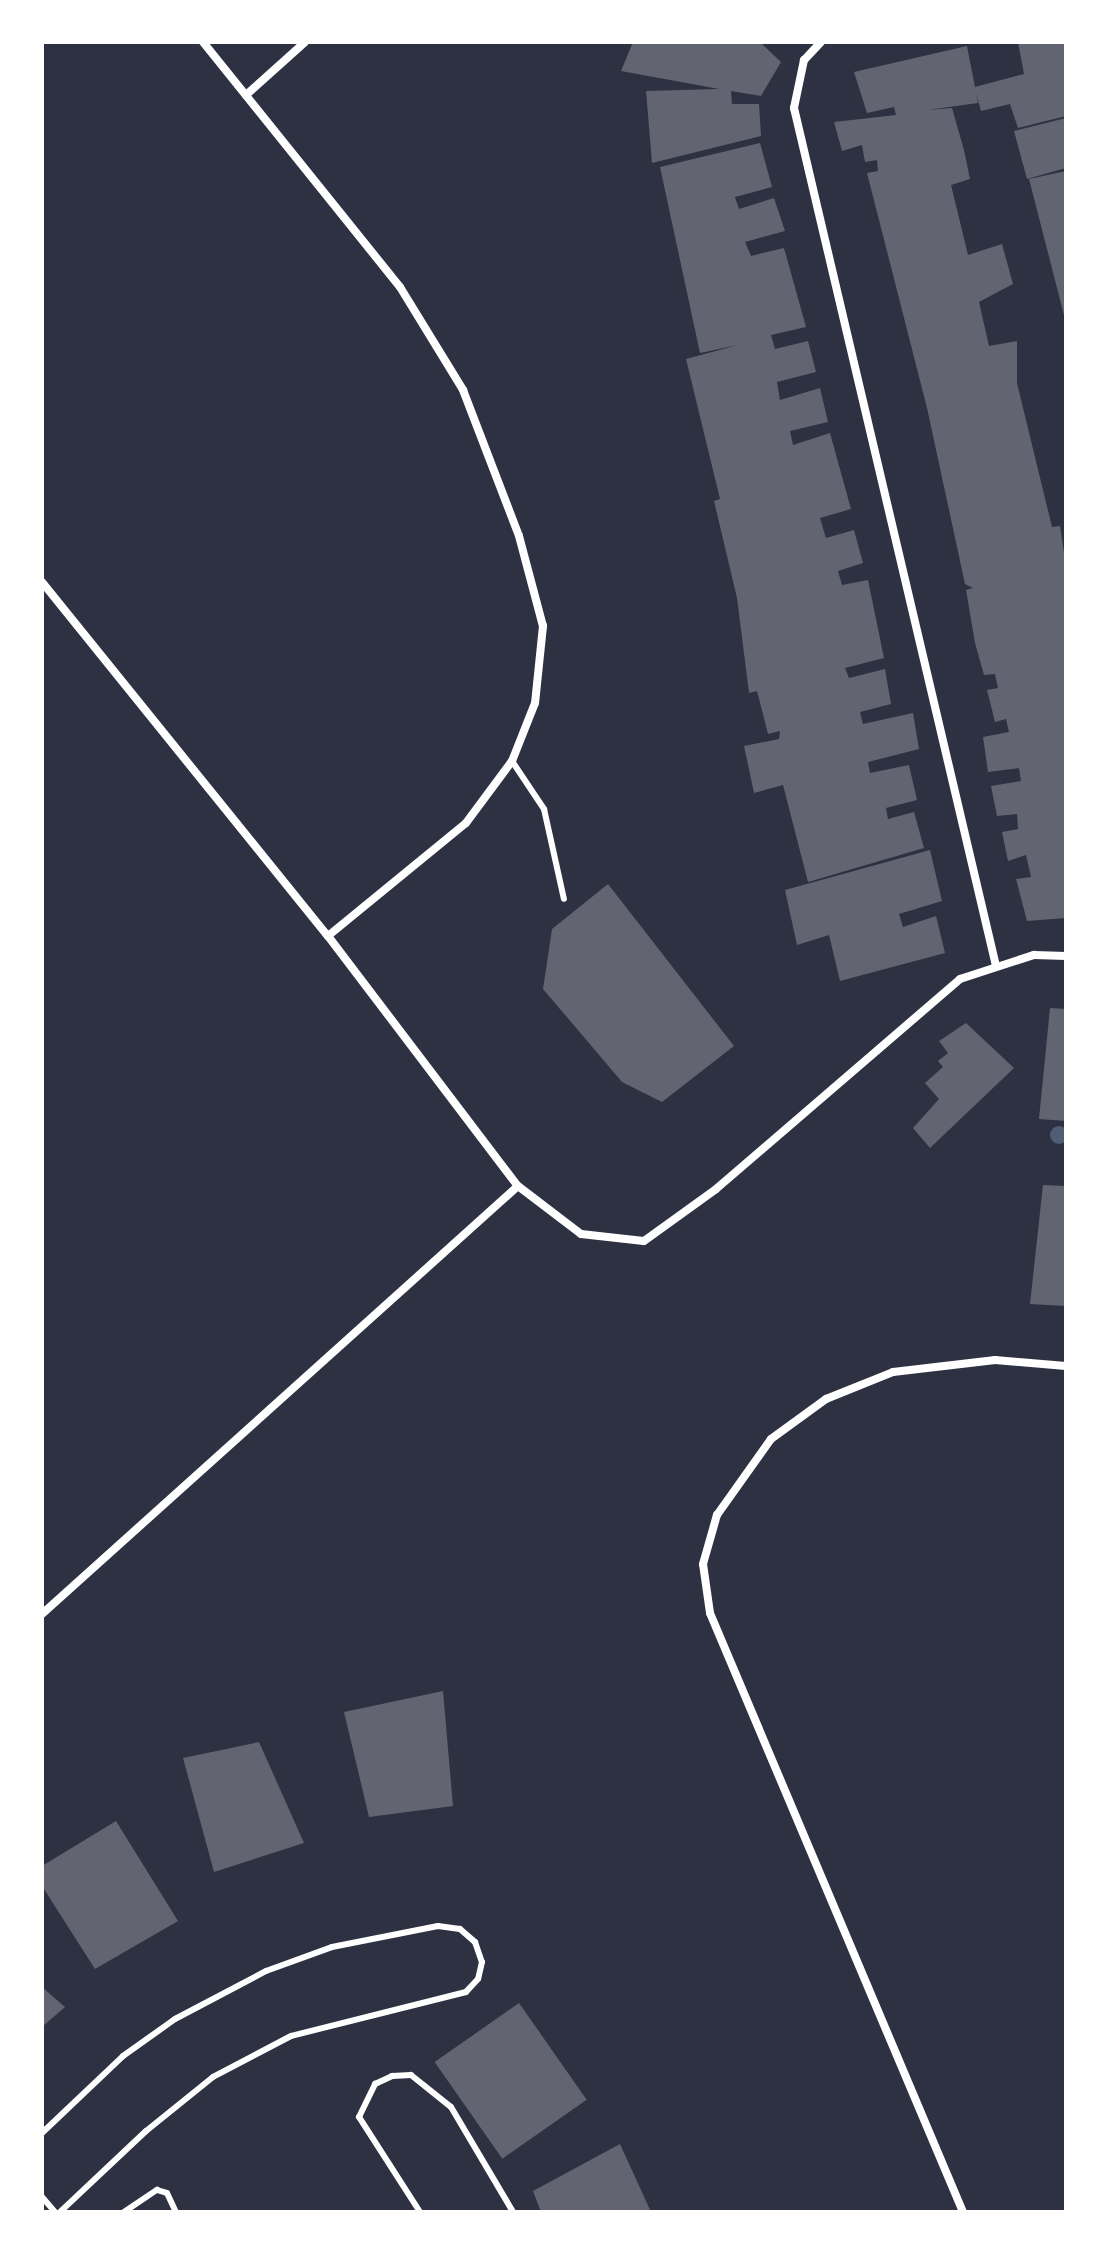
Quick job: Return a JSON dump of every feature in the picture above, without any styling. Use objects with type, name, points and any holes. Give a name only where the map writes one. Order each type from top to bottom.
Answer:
[{"type":"street","points":[[203,42],[400,287],[463,390],[519,536],[543,626],[535,703],[512,761],[466,823],[328,936]]},
{"type":"street","points":[[246,95],[305,42]]},
{"type":"street","points":[[821,42],[804,60],[794,108],[996,966]]},
{"type":"street","points":[[42,582],[328,936],[518,1186],[581,1234],[644,1241],[716,1189],[960,979],[1034,955],[1066,956]]},
{"type":"street","points":[[42,1614],[518,1186]]},
{"type":"street","points":[[963,2212],[710,1613],[703,1564],[717,1515],[771,1439],[826,1399],[893,1372],[995,1360],[1066,1366]]},
{"type":"lane","points":[[512,761],[544,809],[564,899]]},
{"type":"lane","points":[[42,2133],[123,2056],[175,2019],[266,1971],[332,1947],[438,1926],[460,1929],[475,1942],[482,1962],[478,1979],[466,1992],[291,2036],[213,2077],[58,2212],[42,2197]]},
{"type":"lane","points":[[420,2212],[359,2117],[375,2084],[392,2076],[411,2075],[451,2107],[513,2212]]},
{"type":"lane","points":[[124,2212],[157,2190],[167,2193],[176,2212]]},
{"type":"water","points":[[1055,1126],[1063,1126],[1068,1135],[1066,1142],[1055,1144],[1050,1139],[1050,1131]]},
{"type":"building","points":[[633,42],[761,43],[781,62],[761,96],[731,91],[732,104],[759,104],[761,136],[652,163],[646,91],[719,89],[621,71]]},
{"type":"building","points":[[1018,42],[1066,42],[1066,116],[1018,128],[1010,104],[981,111],[976,93],[978,103],[927,110],[952,108],[964,150],[970,179],[951,185],[968,255],[1002,244],[1013,284],[979,302],[989,346],[1017,341],[1017,383],[1052,527],[1060,526],[1066,566],[1066,918],[1027,921],[1016,879],[1031,877],[1026,855],[1008,861],[1002,832],[1018,829],[1017,814],[997,816],[991,786],[1021,781],[1019,768],[988,772],[983,737],[1009,732],[1006,719],[995,722],[987,690],[998,688],[995,674],[984,675],[975,643],[966,590],[973,588],[965,584],[927,408],[867,173],[878,171],[877,160],[865,162],[862,145],[842,151],[834,122],[896,115],[894,107],[867,113],[854,72],[967,46],[975,87],[1024,74]]},
{"type":"building","points":[[1066,118],[1066,168],[1027,179],[1014,131]]},
{"type":"building","points":[[760,143],[772,187],[735,197],[739,209],[774,198],[785,231],[745,242],[751,256],[784,248],[806,327],[771,335],[775,349],[808,341],[816,372],[777,382],[780,400],[820,388],[828,422],[790,431],[793,445],[830,433],[851,509],[820,518],[826,538],[854,530],[863,563],[838,571],[842,585],[868,580],[884,658],[845,668],[849,678],[885,669],[891,704],[860,712],[863,724],[913,713],[919,749],[868,762],[870,773],[909,765],[917,800],[886,808],[888,819],[914,812],[924,848],[808,882],[783,785],[754,793],[744,746],[779,739],[780,731],[768,734],[757,691],[749,693],[737,598],[714,501],[720,499],[686,359],[738,345],[700,353],[660,167]]},
{"type":"building","points":[[1066,171],[1066,319],[1065,319],[1029,179]]},
{"type":"building","points":[[930,850],[942,901],[899,914],[903,927],[936,916],[945,953],[840,981],[829,935],[797,945],[785,890]]},
{"type":"building","points":[[608,884],[734,1046],[662,1102],[622,1082],[543,989],[552,929]]},
{"type":"building","points":[[1050,1008],[1066,1009],[1066,1121],[1039,1119]]},
{"type":"building","points":[[966,1023],[1014,1068],[930,1148],[913,1128],[939,1099],[925,1083],[943,1067],[938,1061],[948,1053],[939,1041]]},
{"type":"building","points":[[1043,1185],[1066,1186],[1066,1306],[1030,1304]]},
{"type":"building","points":[[443,1691],[453,1806],[369,1817],[344,1712]]},
{"type":"building","points":[[259,1742],[304,1843],[214,1872],[183,1758]]},
{"type":"building","points":[[116,1821],[178,1921],[95,1969],[42,1886],[42,1866]]},
{"type":"building","points":[[42,1987],[65,2007],[42,2027]]},
{"type":"building","points":[[519,2003],[587,2100],[502,2159],[435,2062]]},
{"type":"building","points":[[620,2144],[651,2212],[541,2212],[533,2191]]}]
